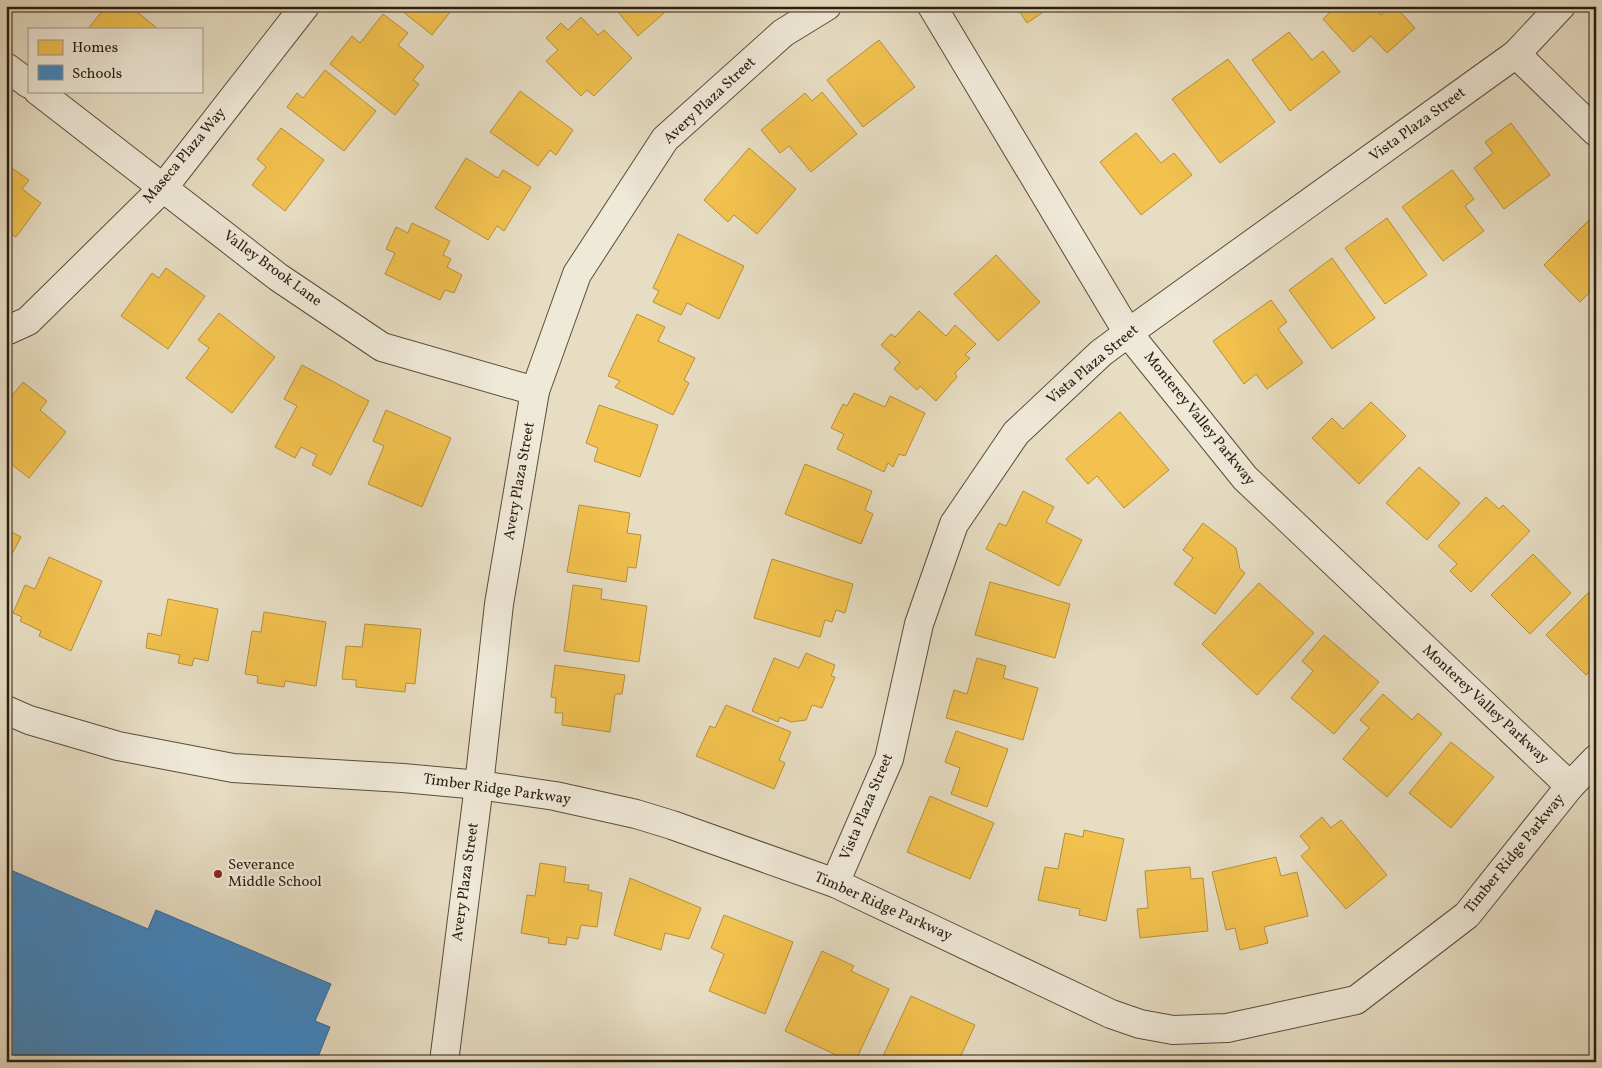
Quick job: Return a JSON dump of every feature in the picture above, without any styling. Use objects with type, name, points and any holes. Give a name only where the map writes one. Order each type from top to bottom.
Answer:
[{"type":"street","name":"Maseca Plaza Way","points":[[6,331],[28,321],[163,188],[305,6]]},
{"type":"street","name":"Avery Plaza Street","points":[[444,1062],[479,786],[499,604],[535,391],[577,274],[665,139],[783,33],[827,6]]},
{"type":"street","name":"Monterey Valley Parkway","points":[[932,6],[1128,333],[1245,478],[1570,786]]},
{"type":"street","name":"Vista Plaza Street","points":[[835,883],[889,759],[919,624],[954,524],[1016,432],[1101,353],[1516,54],[1562,6]]},
{"type":"street","points":[[1516,54],[1596,132]]},
{"type":"street","points":[[6,67],[28,83]]},
{"type":"street","name":"Valley Brook Lane","points":[[39,92],[278,277],[382,346],[535,391]]},
{"type":"street","name":"Timber Ridge Parkway","points":[[6,710],[29,720],[118,746],[233,768],[403,778],[479,786],[555,796],[636,814],[835,883],[1111,1014],[1140,1024],[1173,1030],[1227,1028],[1356,1000],[1467,915],[1570,786],[1596,759]]},
{"type":"building: Homes","points":[[106,6],[130,6],[157,28],[89,28]]},
{"type":"building: Homes","points":[[396,6],[455,6],[432,35]]},
{"type":"building: Homes","points":[[613,6],[672,6],[638,36]]},
{"type":"building: Homes","points":[[1016,6],[1052,6],[1027,23]]},
{"type":"building: Homes","points":[[1336,6],[1373,6],[1381,15],[1391,6],[1395,6],[1415,28],[1387,53],[1371,36],[1353,52],[1323,19]]},
{"type":"building: Homes","points":[[383,14],[408,33],[398,45],[424,66],[413,80],[419,84],[395,115],[330,64],[352,36],[360,43]]},
{"type":"building: Homes","points":[[581,17],[598,35],[604,30],[632,58],[594,96],[587,90],[581,96],[546,61],[558,50],[546,38],[561,23],[568,30]]},
{"type":"building: Homes","points":[[1289,32],[1312,60],[1323,51],[1340,72],[1290,111],[1252,60]]},
{"type":"building: Homes","points":[[879,40],[915,87],[863,127],[827,80]]},
{"type":"building: Homes","points":[[1228,59],[1275,122],[1220,163],[1172,99]]},
{"type":"building: Homes","points":[[325,70],[376,111],[344,151],[287,107],[297,93],[303,98]]},
{"type":"building: Homes","points":[[520,91],[573,130],[556,155],[550,150],[538,166],[490,132]]},
{"type":"building: Homes","points":[[822,92],[857,134],[811,172],[789,146],[780,153],[761,130],[805,93],[812,101]]},
{"type":"building: Homes","points":[[1511,123],[1550,175],[1504,209],[1474,168],[1493,153],[1485,142]]},
{"type":"building: Homes","points":[[281,128],[324,160],[285,211],[252,185],[266,167],[257,159]]},
{"type":"building: Homes","points":[[1136,133],[1161,163],[1174,153],[1192,175],[1141,215],[1100,162]]},
{"type":"building: Homes","points":[[749,148],[796,189],[757,234],[734,215],[728,222],[704,200]]},
{"type":"building: Homes","points":[[466,158],[498,178],[503,170],[531,187],[504,231],[497,226],[488,240],[435,208]]},
{"type":"building: Homes","points":[[6,164],[29,180],[22,189],[41,203],[16,237],[6,231]]},
{"type":"building: Homes","points":[[1452,170],[1474,199],[1465,206],[1484,231],[1443,261],[1402,207]]},
{"type":"building: Homes","points":[[1593,216],[1596,219],[1596,286],[1580,302],[1544,265]]},
{"type":"building: Homes","points":[[1387,218],[1427,275],[1385,304],[1345,248]]},
{"type":"building: Homes","points":[[412,223],[450,241],[443,255],[451,259],[447,267],[462,275],[454,293],[445,290],[440,300],[385,274],[395,253],[386,249],[396,227],[408,233]]},
{"type":"building: Homes","points":[[678,234],[744,266],[719,319],[687,303],[681,315],[653,302],[659,291],[653,288]]},
{"type":"building: Homes","points":[[996,255],[1040,302],[998,341],[954,294]]},
{"type":"building: Homes","points":[[1332,258],[1375,318],[1332,349],[1289,290]]},
{"type":"building: Homes","points":[[166,268],[205,296],[168,349],[121,316],[152,273],[159,278]]},
{"type":"building: Homes","points":[[1271,300],[1287,322],[1278,329],[1303,363],[1267,389],[1256,374],[1244,384],[1213,341]]},
{"type":"building: Homes","points":[[919,311],[946,336],[955,325],[976,344],[965,355],[970,358],[955,373],[957,377],[936,401],[920,386],[917,390],[894,369],[900,362],[881,345],[891,334],[895,337]]},
{"type":"building: Homes","points":[[219,313],[275,357],[232,413],[186,378],[209,348],[198,340]]},
{"type":"building: Homes","points":[[637,314],[665,327],[658,341],[695,358],[684,380],[689,383],[673,415],[615,387],[620,381],[608,376]]},
{"type":"building: Homes","points":[[302,365],[369,401],[331,475],[312,465],[317,455],[301,447],[295,458],[275,447],[297,406],[284,399]]},
{"type":"building: Homes","points":[[23,382],[47,401],[40,410],[66,432],[29,478],[6,460],[6,403]]},
{"type":"building: Homes","points":[[854,393],[885,407],[890,396],[925,413],[905,456],[899,454],[893,467],[888,463],[884,472],[837,449],[844,434],[831,428],[843,404],[847,406]]},
{"type":"building: Homes","points":[[1371,402],[1406,436],[1359,484],[1312,438],[1332,418],[1343,429]]},
{"type":"building: Homes","points":[[599,405],[658,425],[640,477],[594,461],[598,448],[586,443]]},
{"type":"building: Homes","points":[[386,410],[451,438],[422,507],[368,484],[384,446],[373,441]]},
{"type":"building: Homes","points":[[1120,412],[1169,470],[1124,508],[1097,476],[1088,484],[1066,459]]},
{"type":"building: Homes","points":[[805,464],[872,491],[865,510],[873,514],[861,544],[785,514]]},
{"type":"building: Homes","points":[[1419,467],[1460,503],[1427,540],[1386,503]]},
{"type":"building: Homes","points":[[1023,491],[1054,507],[1046,522],[1082,540],[1059,586],[986,549],[999,523],[1006,526]]},
{"type":"building: Homes","points":[[1486,497],[1499,509],[1503,505],[1530,531],[1471,592],[1450,571],[1457,564],[1438,546]]},
{"type":"building: Homes","points":[[579,505],[630,513],[627,533],[641,535],[636,568],[628,567],[626,582],[567,572]]},
{"type":"building: Homes","points":[[1203,523],[1236,548],[1240,569],[1245,573],[1215,614],[1174,584],[1193,558],[1183,550]]},
{"type":"building: Homes","points":[[6,529],[21,537],[6,565]]},
{"type":"building: Homes","points":[[1533,554],[1571,593],[1530,634],[1491,595]]},
{"type":"building: Homes","points":[[49,557],[102,581],[71,651],[39,636],[41,631],[20,621],[22,617],[13,613],[25,585],[35,589]]},
{"type":"building: Homes","points":[[772,559],[853,584],[845,613],[836,610],[832,622],[825,620],[820,637],[754,618]]},
{"type":"building: Homes","points":[[990,582],[1070,604],[1055,658],[975,635]]},
{"type":"building: Homes","points":[[1259,583],[1314,633],[1257,695],[1202,644]]},
{"type":"building: Homes","points":[[573,585],[602,589],[601,599],[647,606],[639,662],[564,651]]},
{"type":"building: Homes","points":[[1593,588],[1596,590],[1596,665],[1586,675],[1546,635]]},
{"type":"building: Homes","points":[[168,599],[218,609],[208,661],[194,658],[192,666],[178,663],[180,655],[146,648],[148,633],[161,636]]},
{"type":"building: Homes","points":[[264,612],[326,622],[316,686],[285,681],[284,687],[257,683],[258,676],[245,674],[252,631],[261,632]]},
{"type":"building: Homes","points":[[365,624],[421,629],[415,684],[406,683],[405,692],[356,687],[356,680],[342,679],[346,646],[362,647]]},
{"type":"building: Homes","points":[[1324,635],[1379,682],[1334,734],[1291,698],[1313,671],[1302,661]]},
{"type":"building: Homes","points":[[806,653],[835,665],[831,676],[835,677],[822,708],[812,705],[806,720],[791,722],[780,717],[778,722],[752,711],[774,658],[799,668]]},
{"type":"building: Homes","points":[[977,658],[1006,666],[1003,678],[1038,688],[1023,740],[946,718],[954,690],[967,694]]},
{"type":"building: Homes","points":[[555,665],[625,675],[622,694],[615,694],[610,732],[562,725],[563,713],[555,713],[556,698],[551,697]]},
{"type":"building: Homes","points":[[1383,694],[1412,720],[1418,713],[1442,734],[1387,797],[1343,759],[1369,728],[1360,720]]},
{"type":"building: Homes","points":[[726,705],[791,732],[779,760],[785,763],[774,789],[696,756],[710,726],[715,728]]},
{"type":"building: Homes","points":[[956,731],[1008,749],[987,807],[951,794],[960,768],[945,762]]},
{"type":"building: Homes","points":[[1451,742],[1494,777],[1451,828],[1409,793]]},
{"type":"building: Homes","points":[[930,796],[994,823],[970,879],[907,852]]},
{"type":"building: Homes","points":[[1322,817],[1331,828],[1341,820],[1387,875],[1346,909],[1301,856],[1310,848],[1300,836]]},
{"type":"building: Homes","points":[[1084,830],[1124,839],[1106,921],[1079,915],[1080,909],[1038,900],[1045,867],[1058,869],[1065,833],[1083,837]]},
{"type":"building: Homes","points":[[1276,857],[1281,876],[1297,872],[1308,916],[1264,927],[1268,943],[1240,950],[1235,928],[1226,930],[1212,872]]},
{"type":"building: Homes","points":[[540,863],[566,867],[564,882],[589,885],[588,890],[602,893],[597,927],[581,925],[578,939],[567,937],[566,945],[548,943],[549,938],[521,933],[527,895],[535,896]]},
{"type":"building: Homes","points":[[1190,867],[1191,879],[1203,878],[1208,931],[1140,938],[1137,909],[1148,908],[1145,871]]},
{"type":"building: Homes","points":[[630,878],[701,908],[689,939],[665,933],[661,950],[614,935]]},
{"type":"building: Homes","points":[[724,915],[793,942],[765,1014],[709,991],[724,954],[711,948]]},
{"type":"building: Homes","points":[[822,951],[854,966],[851,971],[889,989],[855,1062],[851,1062],[785,1031]]},
{"type":"building: Homes","points":[[911,996],[975,1025],[958,1062],[894,1062],[883,1056]]},
{"type":"building: Schools","points":[[6,868],[148,929],[156,910],[331,984],[315,1021],[330,1027],[316,1062],[60,1062],[53,1059],[51,1062],[6,1062]]},
{"type":"place","name":"Severance Middle School","points":[[218,874]]}]
